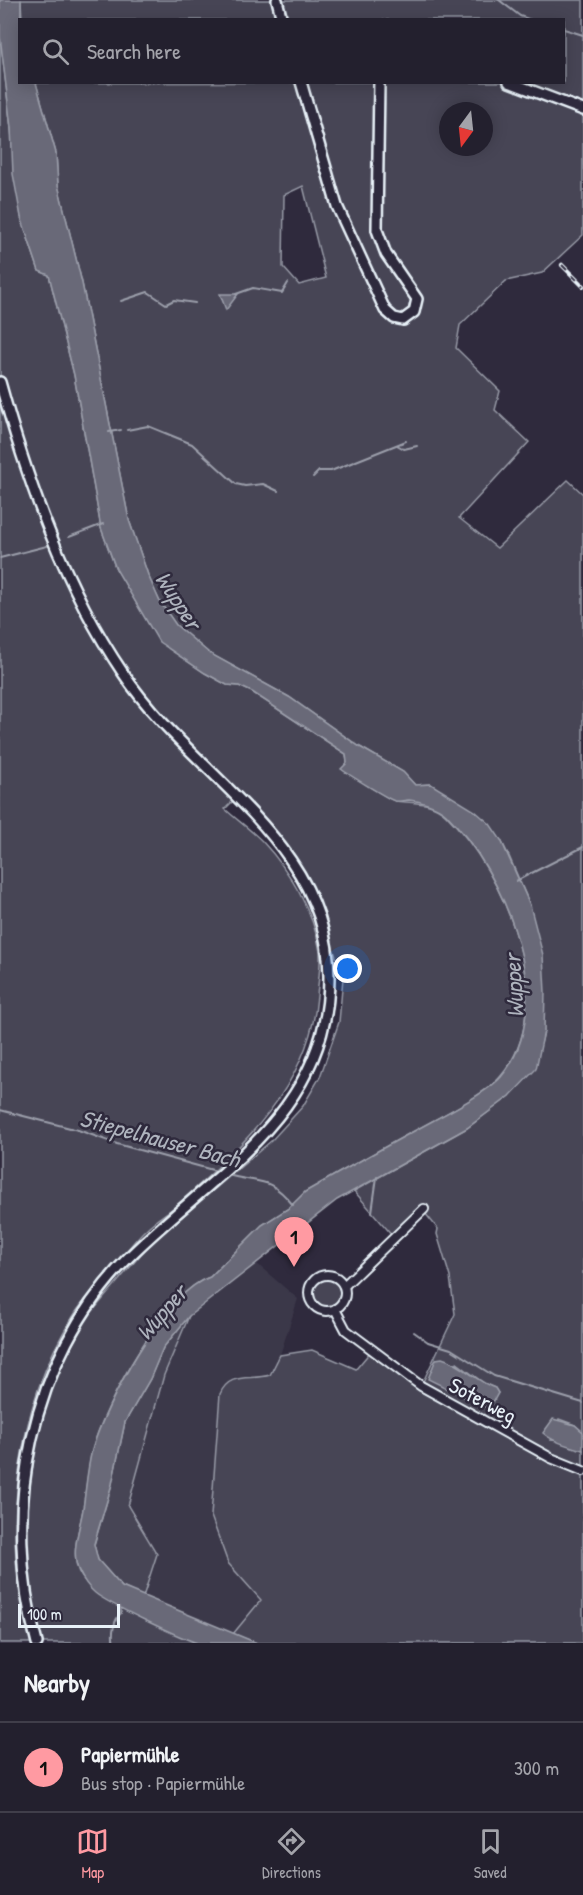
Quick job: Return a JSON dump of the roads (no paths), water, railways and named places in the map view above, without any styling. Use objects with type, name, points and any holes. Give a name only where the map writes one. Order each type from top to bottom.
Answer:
[{"type":"main road","points":[[277,0],[282,18]]},
{"type":"main road","points":[[302,84],[342,218],[385,310],[394,318],[402,320],[414,312],[417,299],[386,254],[377,230],[378,84]]},
{"type":"main road","points":[[514,84],[583,110]]},
{"type":"main road","points":[[0,382],[40,506],[77,592],[110,653],[129,683],[168,730],[279,843],[301,874],[317,909],[326,942],[329,973],[326,1013],[321,1034],[298,1088],[261,1138],[232,1168],[136,1250],[102,1287],[67,1342],[43,1397],[27,1452],[19,1525],[24,1592],[37,1643]]},
{"type":"street","points":[[344,1286],[424,1209]]},
{"type":"street","points":[[326,1274],[337,1277],[344,1286],[344,1298],[335,1309],[324,1311],[313,1305],[309,1288],[315,1278],[326,1274]]},
{"type":"street","name":"Soterweg","points":[[335,1309],[346,1330],[371,1351],[431,1392],[551,1458],[583,1471]]},
{"type":"water","points":[[0,0],[21,0],[21,18],[18,18],[18,84],[36,84],[56,153],[58,185],[82,283],[129,520],[160,602],[176,625],[209,653],[289,697],[360,747],[403,772],[415,785],[431,784],[475,811],[490,824],[501,840],[530,905],[543,955],[544,1031],[536,1069],[510,1096],[467,1128],[337,1200],[189,1316],[163,1348],[150,1379],[125,1422],[112,1484],[94,1544],[98,1560],[122,1587],[257,1643],[198,1643],[189,1640],[114,1604],[95,1593],[86,1583],[76,1564],[75,1556],[90,1457],[99,1430],[123,1379],[156,1326],[174,1304],[192,1287],[210,1277],[262,1225],[289,1208],[305,1192],[461,1105],[501,1077],[518,1047],[526,1014],[525,977],[518,940],[505,904],[488,869],[446,814],[429,804],[409,800],[395,801],[377,792],[341,769],[347,763],[346,754],[252,692],[239,686],[227,685],[159,642],[116,569],[101,528],[74,375],[49,275],[39,271],[21,217],[13,174],[11,128],[0,36]]},
{"type":"water","points":[[220,294],[238,294],[226,310]]},
{"type":"water","points":[[442,1358],[495,1388],[498,1393],[491,1406],[485,1407],[428,1379],[436,1359]]},
{"type":"water","points":[[553,1419],[575,1425],[583,1432],[583,1450],[556,1441],[543,1433]]},
{"type":"waterway","points":[[499,0],[526,18]]},
{"type":"waterway","points":[[565,29],[583,35]]},
{"type":"waterway","points":[[236,294],[253,288],[282,293],[288,283]]},
{"type":"waterway","points":[[121,301],[148,292],[166,304],[174,300],[195,303]]},
{"type":"waterway","points":[[127,430],[148,426],[192,444],[236,484],[245,486],[263,484],[278,491]]},
{"type":"waterway","points":[[109,432],[121,430]]},
{"type":"waterway","points":[[313,477],[319,471],[331,471],[406,441]]},
{"type":"waterway","points":[[397,445],[404,449],[417,446]]},
{"type":"waterway","points":[[69,537],[103,524]]},
{"type":"waterway","points":[[0,558],[47,546]]},
{"type":"waterway","points":[[516,881],[583,847]]},
{"type":"waterway","name":"Stiepelhauser Bach","points":[[0,1110],[78,1130],[117,1144],[220,1172]]},
{"type":"waterway","name":"Stiepelhauser Bach","points":[[225,1174],[269,1184],[293,1205]]},
{"type":"waterway","points":[[372,1212],[377,1177]]},
{"type":"waterway","points":[[414,1332],[428,1342],[451,1349],[494,1376],[583,1403]]},
{"type":"waterway","points":[[114,1643],[113,1631],[121,1613],[120,1607]]},
{"type":"railway","points":[[562,265],[583,286]]},
{"type":"place","name":"Papiermühle","points":[[294,1267]]},
{"type":"water label","name":"Wupper","points":[[179,600]]},
{"type":"water label","name":"Wupper","points":[[513,986]]},
{"type":"water label","name":"Wupper","points":[[161,1312]]}]
